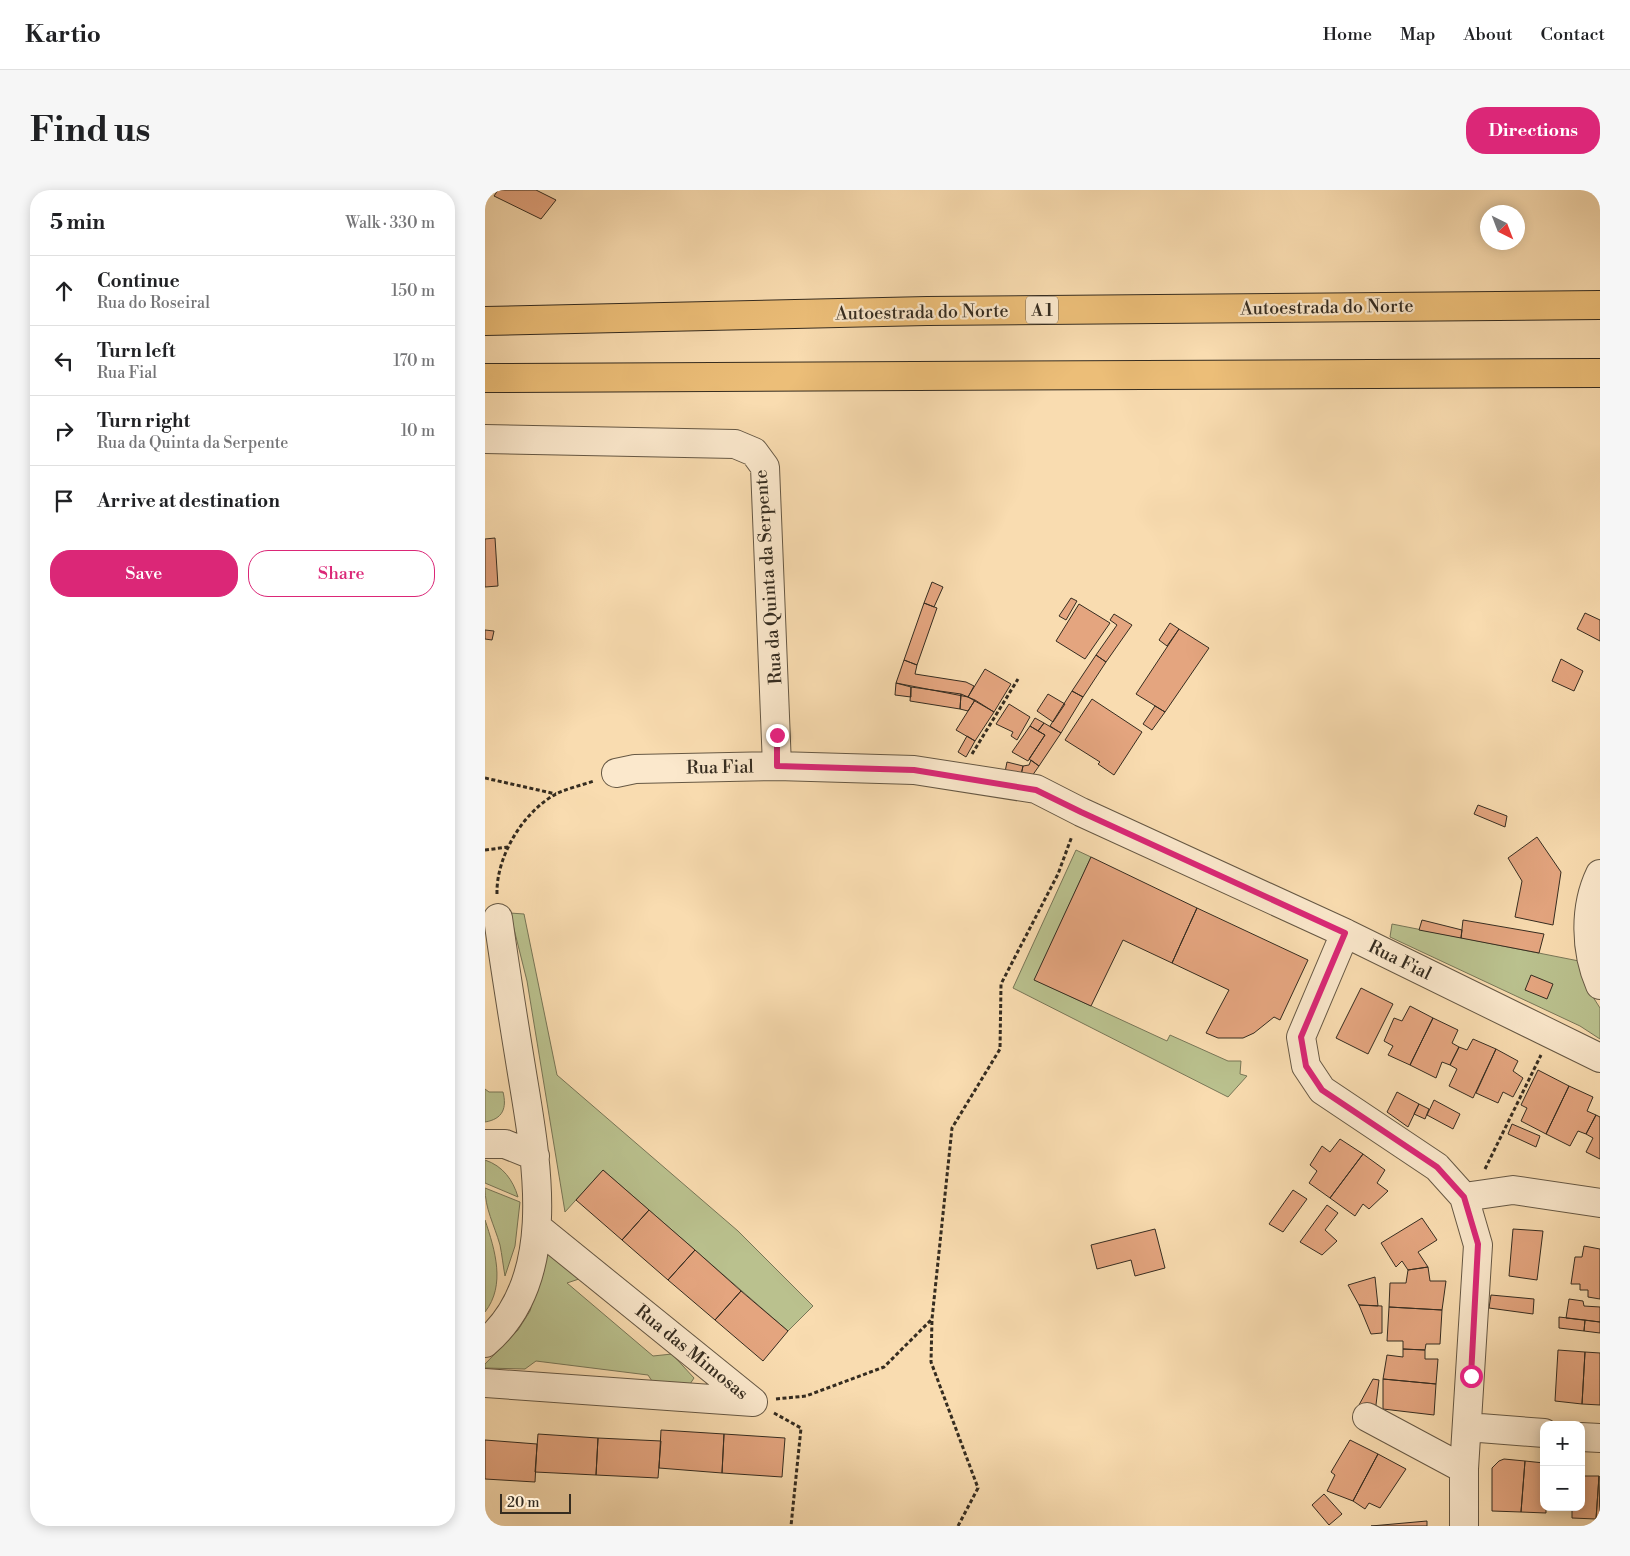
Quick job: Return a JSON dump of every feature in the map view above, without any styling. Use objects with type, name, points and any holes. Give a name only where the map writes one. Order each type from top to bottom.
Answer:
[{"type":"highway","name":"Autoestrada do Norte","points":[[485,321],[927,311],[1600,305]]},
{"type":"highway","points":[[485,378],[1600,373]]},
{"type":"street","name":"Rua da Quinta da Serpente","points":[[485,439],[735,444],[754,452],[765,467],[777,766]]},
{"type":"street","name":"Rua Fial","points":[[616,773],[635,769],[777,766],[914,770],[1036,790],[1345,933],[1600,1058]]},
{"type":"street","points":[[1600,874],[1592,890],[1588,937],[1600,985]]},
{"type":"street","points":[[485,1343],[497,1333],[525,1287],[537,1228],[535,1156],[497,918]]},
{"type":"street","points":[[1345,933],[1301,1037],[1306,1066],[1322,1090],[1437,1167],[1464,1197],[1478,1244],[1464,1469],[1464,1526]]},
{"type":"street","points":[[485,1144],[505,1144],[535,1156]]},
{"type":"street","points":[[1464,1197],[1513,1190],[1600,1203]]},
{"type":"street","name":"Rua das Mimosas","points":[[537,1228],[753,1402]]},
{"type":"street","name":"Rua das Mimosas","points":[[485,1383],[753,1402]]},
{"type":"street","points":[[1367,1417],[1464,1469]]},
{"type":"street","points":[[1467,1427],[1540,1434]]},
{"type":"street","points":[[1585,1437],[1600,1438]]},
{"type":"path","points":[[959,776],[1018,678]]},
{"type":"path","points":[[497,918],[497,883],[508,847],[528,816],[557,794],[616,773]]},
{"type":"path","points":[[485,778],[557,794]]},
{"type":"path","points":[[958,1526],[978,1488],[931,1362],[932,1319],[952,1128],[1000,1049],[1001,984],[1058,874],[1081,812]]},
{"type":"path","points":[[485,850],[508,847]]},
{"type":"path","points":[[1489,1164],[1543,1051]]},
{"type":"path","points":[[753,1402],[806,1396],[884,1367],[932,1319]]},
{"type":"path","points":[[753,1402],[801,1428],[791,1526]]},
{"type":"green space","points":[[1076,850],[1091,857],[1035,980],[1167,1041],[1170,1035],[1228,1061],[1241,1061],[1240,1074],[1247,1076],[1228,1097],[1013,988]]},
{"type":"green space","points":[[510,913],[524,914],[557,1075],[738,1231],[813,1306],[788,1331],[603,1170],[565,1212],[527,981]]},
{"type":"green space","points":[[1392,924],[1584,962],[1593,997],[1600,1008],[1600,1039],[1580,1026],[1390,937]]},
{"type":"green space","points":[[485,1089],[489,1092],[503,1092],[504,1108],[496,1118],[485,1122]]},
{"type":"green space","points":[[485,1160],[497,1166],[506,1174],[518,1197],[485,1183]]},
{"type":"green space","points":[[485,1188],[520,1202],[515,1246],[505,1276],[500,1245],[488,1210]]},
{"type":"green space","points":[[485,1220],[495,1255],[497,1279],[491,1302],[485,1312]]},
{"type":"green space","points":[[548,1249],[582,1278],[567,1283],[653,1356],[672,1354],[694,1378],[686,1390],[656,1387],[648,1375],[536,1361],[525,1369],[485,1368],[485,1364],[518,1330],[530,1311]]},
{"type":"building","points":[[498,190],[536,190],[556,200],[541,219],[494,196]]},
{"type":"building","points":[[495,538],[498,586],[485,587],[485,539]]},
{"type":"building","points":[[932,582],[943,587],[934,607],[924,603]]},
{"type":"building","points":[[1071,598],[1077,601],[1066,620],[1059,616]]},
{"type":"building","points":[[924,603],[937,608],[917,665],[904,660]]},
{"type":"building","points":[[1079,604],[1110,623],[1085,659],[1056,641]]},
{"type":"building","points":[[1585,613],[1600,620],[1600,641],[1577,629]]},
{"type":"building","points":[[1114,614],[1132,625],[1106,662],[1096,655],[1117,625],[1110,620]]},
{"type":"building","points":[[1170,623],[1179,629],[1167,646],[1159,640]]},
{"type":"building","points":[[1179,629],[1209,648],[1165,712],[1136,694]]},
{"type":"building","points":[[485,630],[494,631],[492,640],[485,639]]},
{"type":"building","points":[[1096,655],[1106,662],[1083,697],[1072,691]]},
{"type":"building","points":[[1561,659],[1583,671],[1574,691],[1552,681]]},
{"type":"building","points":[[904,660],[917,665],[915,674],[966,682],[974,686],[968,697],[896,683]]},
{"type":"building","points":[[985,669],[1011,684],[994,712],[968,697]]},
{"type":"building","points":[[896,683],[911,687],[911,697],[895,695]]},
{"type":"building","points":[[911,687],[961,694],[960,709],[910,701]]},
{"type":"building","points":[[1072,691],[1083,697],[1061,733],[1050,726]]},
{"type":"building","points":[[961,694],[975,700],[968,711],[960,709]]},
{"type":"building","points":[[1048,694],[1065,704],[1053,722],[1037,711]]},
{"type":"building","points":[[1092,699],[1142,732],[1114,775],[1098,764],[1100,762],[1065,740]]},
{"type":"building","points":[[975,700],[994,712],[975,741],[956,730]]},
{"type":"building","points":[[1009,704],[1030,717],[1017,740],[1011,736],[1013,732],[996,724]]},
{"type":"building","points":[[1155,706],[1165,712],[1152,730],[1143,724]]},
{"type":"building","points":[[1035,718],[1044,723],[1038,731],[1030,726]]},
{"type":"building","points":[[1044,723],[1061,733],[1039,766],[1029,759],[1045,735],[1038,731]]},
{"type":"building","points":[[1030,726],[1045,735],[1028,761],[1012,752]]},
{"type":"building","points":[[967,736],[975,741],[966,757],[958,752]]},
{"type":"building","points":[[1031,760],[1039,766],[1032,776],[1021,775],[1023,766],[1029,765]]},
{"type":"building","points":[[1007,762],[1023,766],[1021,775],[1005,772]]},
{"type":"building","points":[[1478,805],[1507,816],[1505,827],[1474,814]]},
{"type":"building","points":[[1537,837],[1561,872],[1553,925],[1515,917],[1522,881],[1508,858]]},
{"type":"building","points":[[1091,857],[1197,908],[1172,963],[1123,940],[1091,1006],[1034,980]]},
{"type":"building","points":[[1197,908],[1308,960],[1280,1020],[1274,1017],[1254,1033],[1243,1038],[1218,1038],[1206,1033],[1229,990],[1172,963]]},
{"type":"building","points":[[1422,920],[1462,930],[1461,938],[1419,930]]},
{"type":"building","points":[[1463,920],[1544,934],[1539,953],[1461,938]]},
{"type":"building","points":[[1531,975],[1553,984],[1547,999],[1525,990]]},
{"type":"building","points":[[1361,988],[1393,1004],[1368,1054],[1336,1038]]},
{"type":"building","points":[[1410,1006],[1433,1018],[1410,1065],[1388,1055],[1393,1046],[1384,1041],[1394,1018],[1402,1021]]},
{"type":"building","points":[[1433,1018],[1458,1030],[1452,1043],[1459,1047],[1450,1065],[1442,1062],[1436,1078],[1410,1065]]},
{"type":"building","points":[[1473,1039],[1496,1049],[1473,1098],[1449,1086],[1457,1069],[1450,1065],[1459,1047],[1467,1050]]},
{"type":"building","points":[[1496,1049],[1518,1061],[1513,1071],[1523,1078],[1513,1097],[1503,1092],[1498,1103],[1476,1093]]},
{"type":"building","points":[[1538,1070],[1569,1086],[1546,1134],[1521,1121],[1527,1108],[1521,1105]]},
{"type":"building","points":[[1569,1086],[1593,1097],[1587,1111],[1596,1115],[1586,1134],[1578,1131],[1570,1146],[1546,1134]]},
{"type":"building","points":[[1397,1092],[1419,1104],[1408,1127],[1387,1112]]},
{"type":"building","points":[[1434,1100],[1460,1114],[1453,1129],[1427,1115]]},
{"type":"building","points":[[1419,1104],[1429,1109],[1425,1119],[1414,1114]]},
{"type":"building","points":[[1596,1115],[1600,1117],[1600,1159],[1586,1152],[1593,1138],[1586,1134]]},
{"type":"building","points":[[1512,1124],[1540,1136],[1536,1147],[1508,1134]]},
{"type":"building","points":[[1340,1139],[1363,1154],[1330,1198],[1309,1183],[1317,1171],[1310,1165],[1322,1146],[1330,1152]]},
{"type":"building","points":[[1363,1154],[1385,1170],[1377,1183],[1388,1191],[1369,1209],[1363,1204],[1355,1216],[1330,1198]]},
{"type":"building","points":[[603,1170],[649,1210],[622,1240],[576,1200]]},
{"type":"building","points":[[1293,1190],[1307,1199],[1283,1232],[1269,1224]]},
{"type":"building","points":[[1327,1205],[1338,1213],[1325,1230],[1337,1241],[1322,1255],[1300,1242]]},
{"type":"building","points":[[649,1210],[695,1250],[668,1280],[622,1240]]},
{"type":"building","points":[[1422,1218],[1437,1240],[1418,1252],[1428,1267],[1408,1270],[1402,1261],[1396,1267],[1381,1243]]},
{"type":"building","points":[[1155,1229],[1165,1268],[1135,1276],[1131,1260],[1097,1269],[1091,1245]]},
{"type":"building","points":[[1513,1229],[1543,1231],[1537,1280],[1509,1276]]},
{"type":"building","points":[[1584,1246],[1600,1249],[1600,1299],[1588,1297],[1588,1290],[1580,1290],[1580,1284],[1571,1284],[1575,1257],[1582,1257]]},
{"type":"building","points":[[695,1250],[741,1291],[715,1320],[668,1280]]},
{"type":"building","points":[[1428,1267],[1430,1281],[1446,1281],[1442,1310],[1389,1307],[1390,1283],[1406,1283],[1408,1270]]},
{"type":"building","points":[[1375,1277],[1378,1306],[1359,1305],[1348,1285]]},
{"type":"building","points":[[741,1291],[788,1331],[763,1361],[715,1320]]},
{"type":"building","points":[[1491,1295],[1534,1299],[1533,1314],[1489,1308]]},
{"type":"building","points":[[1569,1299],[1583,1301],[1584,1306],[1600,1307],[1600,1322],[1566,1318]]},
{"type":"building","points":[[1359,1305],[1382,1306],[1382,1333],[1371,1334]]},
{"type":"building","points":[[1389,1307],[1442,1310],[1440,1344],[1426,1344],[1425,1350],[1403,1349],[1403,1341],[1387,1341]]},
{"type":"building","points":[[1559,1317],[1585,1320],[1584,1331],[1559,1328]]},
{"type":"building","points":[[1585,1320],[1600,1322],[1600,1333],[1584,1331]]},
{"type":"building","points":[[1403,1349],[1425,1350],[1425,1359],[1438,1359],[1436,1384],[1383,1379],[1387,1355],[1403,1357]]},
{"type":"building","points":[[1558,1350],[1585,1352],[1582,1404],[1555,1401]]},
{"type":"building","points":[[1585,1352],[1600,1353],[1600,1405],[1582,1404]]},
{"type":"building","points":[[1373,1379],[1379,1380],[1375,1413],[1359,1405]]},
{"type":"building","points":[[1383,1379],[1436,1384],[1434,1415],[1383,1409]]},
{"type":"building","points":[[661,1430],[724,1434],[722,1473],[659,1468]]},
{"type":"building","points":[[538,1434],[598,1438],[596,1475],[535,1472]]},
{"type":"building","points":[[724,1434],[785,1438],[782,1477],[722,1473]]},
{"type":"building","points":[[598,1438],[661,1441],[658,1478],[596,1475]]},
{"type":"building","points":[[485,1440],[537,1444],[535,1482],[485,1479]]},
{"type":"building","points":[[1350,1440],[1378,1454],[1353,1501],[1327,1491],[1335,1475],[1331,1472]]},
{"type":"building","points":[[1378,1454],[1406,1469],[1380,1508],[1369,1503],[1365,1509],[1353,1501]]},
{"type":"building","points":[[1504,1459],[1525,1461],[1521,1512],[1492,1511],[1492,1468]]},
{"type":"building","points":[[1525,1461],[1540,1463],[1540,1511],[1546,1511],[1546,1513],[1521,1512]]},
{"type":"building","points":[[1585,1476],[1599,1476],[1596,1519],[1572,1518],[1572,1511],[1585,1511]]},
{"type":"building","points":[[1599,1476],[1600,1526],[1596,1526],[1596,1519]]},
{"type":"building","points":[[1324,1494],[1342,1514],[1329,1525],[1312,1505]]},
{"type":"building","points":[[1427,1521],[1427,1526],[1371,1526]]},
{"type":"route","points":[[777,735],[777,766],[914,770],[974,778],[1036,790],[1345,933],[1301,1037],[1306,1066],[1322,1090],[1437,1167],[1464,1197],[1478,1244],[1471,1376]]}]
